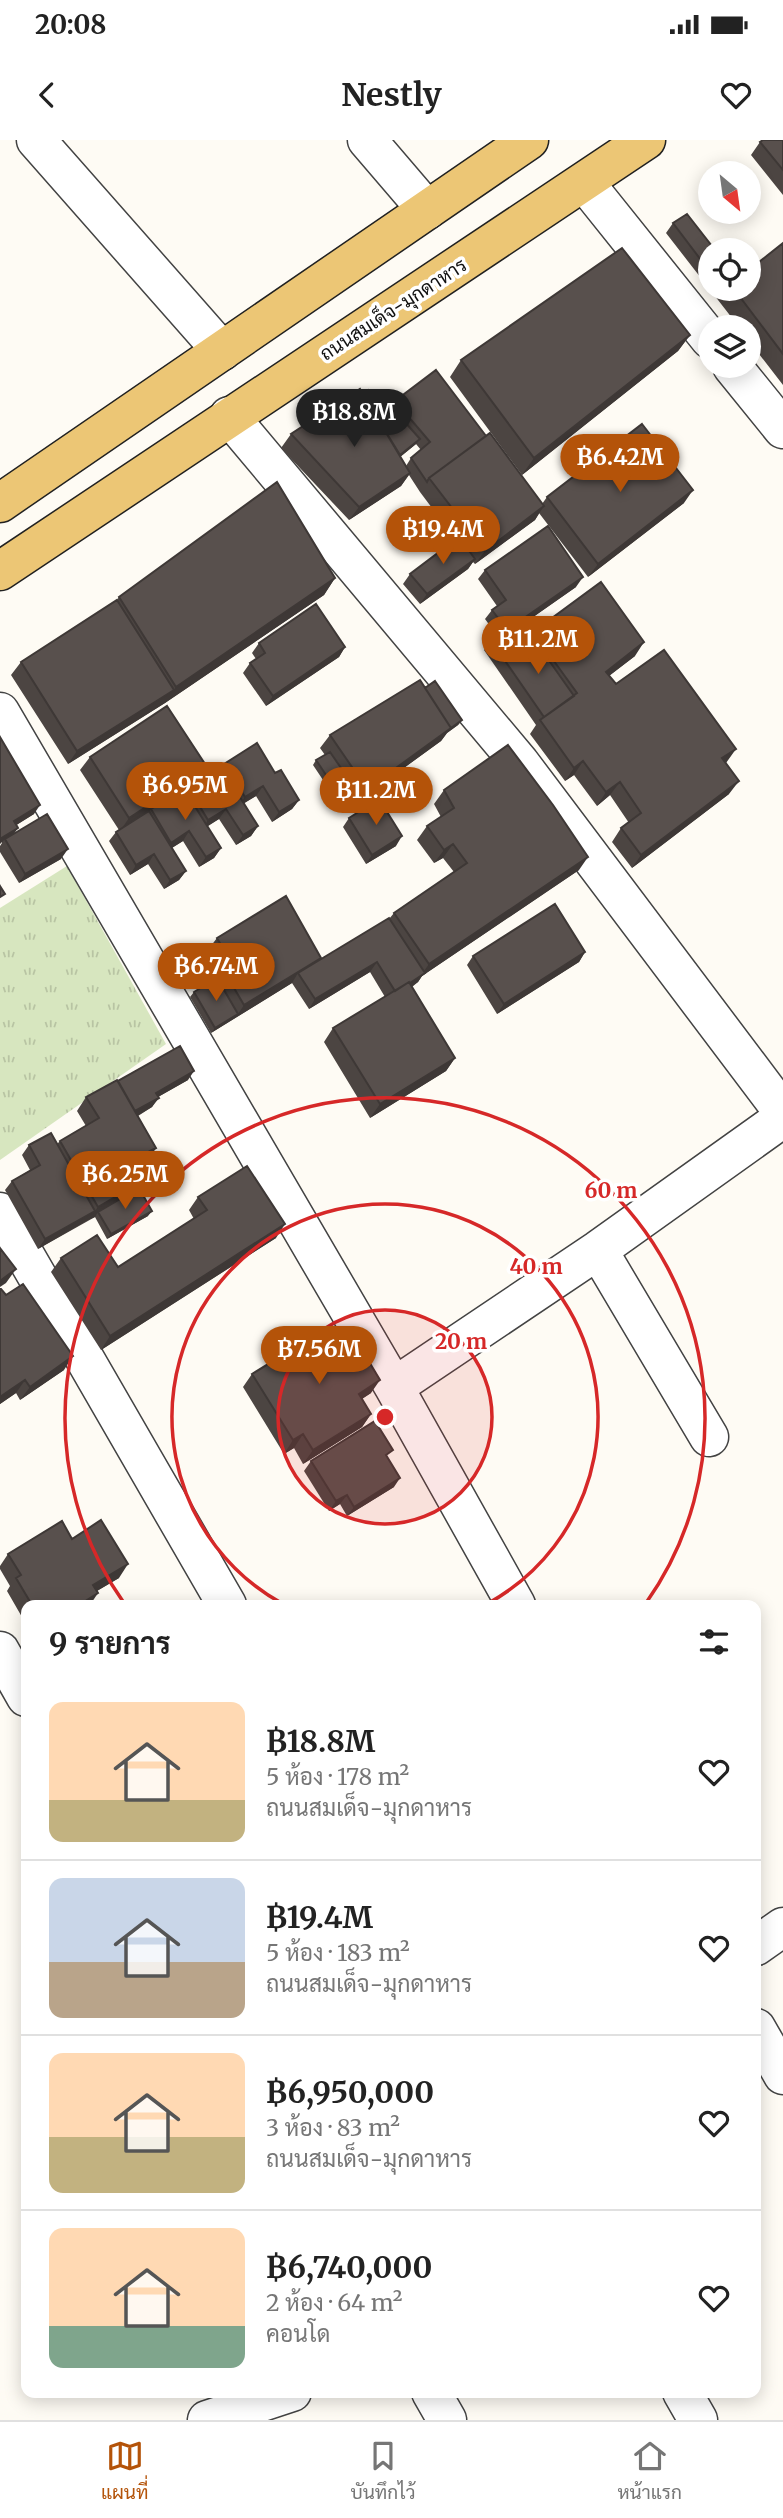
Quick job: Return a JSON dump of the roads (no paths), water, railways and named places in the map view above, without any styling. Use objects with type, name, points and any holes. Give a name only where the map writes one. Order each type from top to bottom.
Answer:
[{"type":"main road","points":[[0,503],[529,140]]},
{"type":"main road","name":"ถนนสมเด็จ-มุกดาหาร","points":[[0,571],[646,140]]},
{"type":"street","points":[[36,140],[222,351]]},
{"type":"street","points":[[367,140],[427,210]]},
{"type":"street","points":[[585,183],[698,324]]},
{"type":"street","points":[[742,378],[783,429]]},
{"type":"street","points":[[229,416],[520,763],[783,1112]]},
{"type":"street","points":[[0,712],[394,1387],[513,1600]]},
{"type":"street","points":[[394,1387],[597,1250],[783,1118]]},
{"type":"street","points":[[0,1212],[224,1600]]},
{"type":"street","points":[[597,1250],[709,1437]]},
{"type":"street","points":[[0,1651],[21,1688]]},
{"type":"street","points":[[761,1942],[783,1927]]},
{"type":"street","points":[[761,2037],[783,2075]]},
{"type":"street","points":[[207,2420],[274,2398]]},
{"type":"street","points":[[434,2398],[447,2420]]},
{"type":"street","points":[[685,2398],[698,2420]]}]
